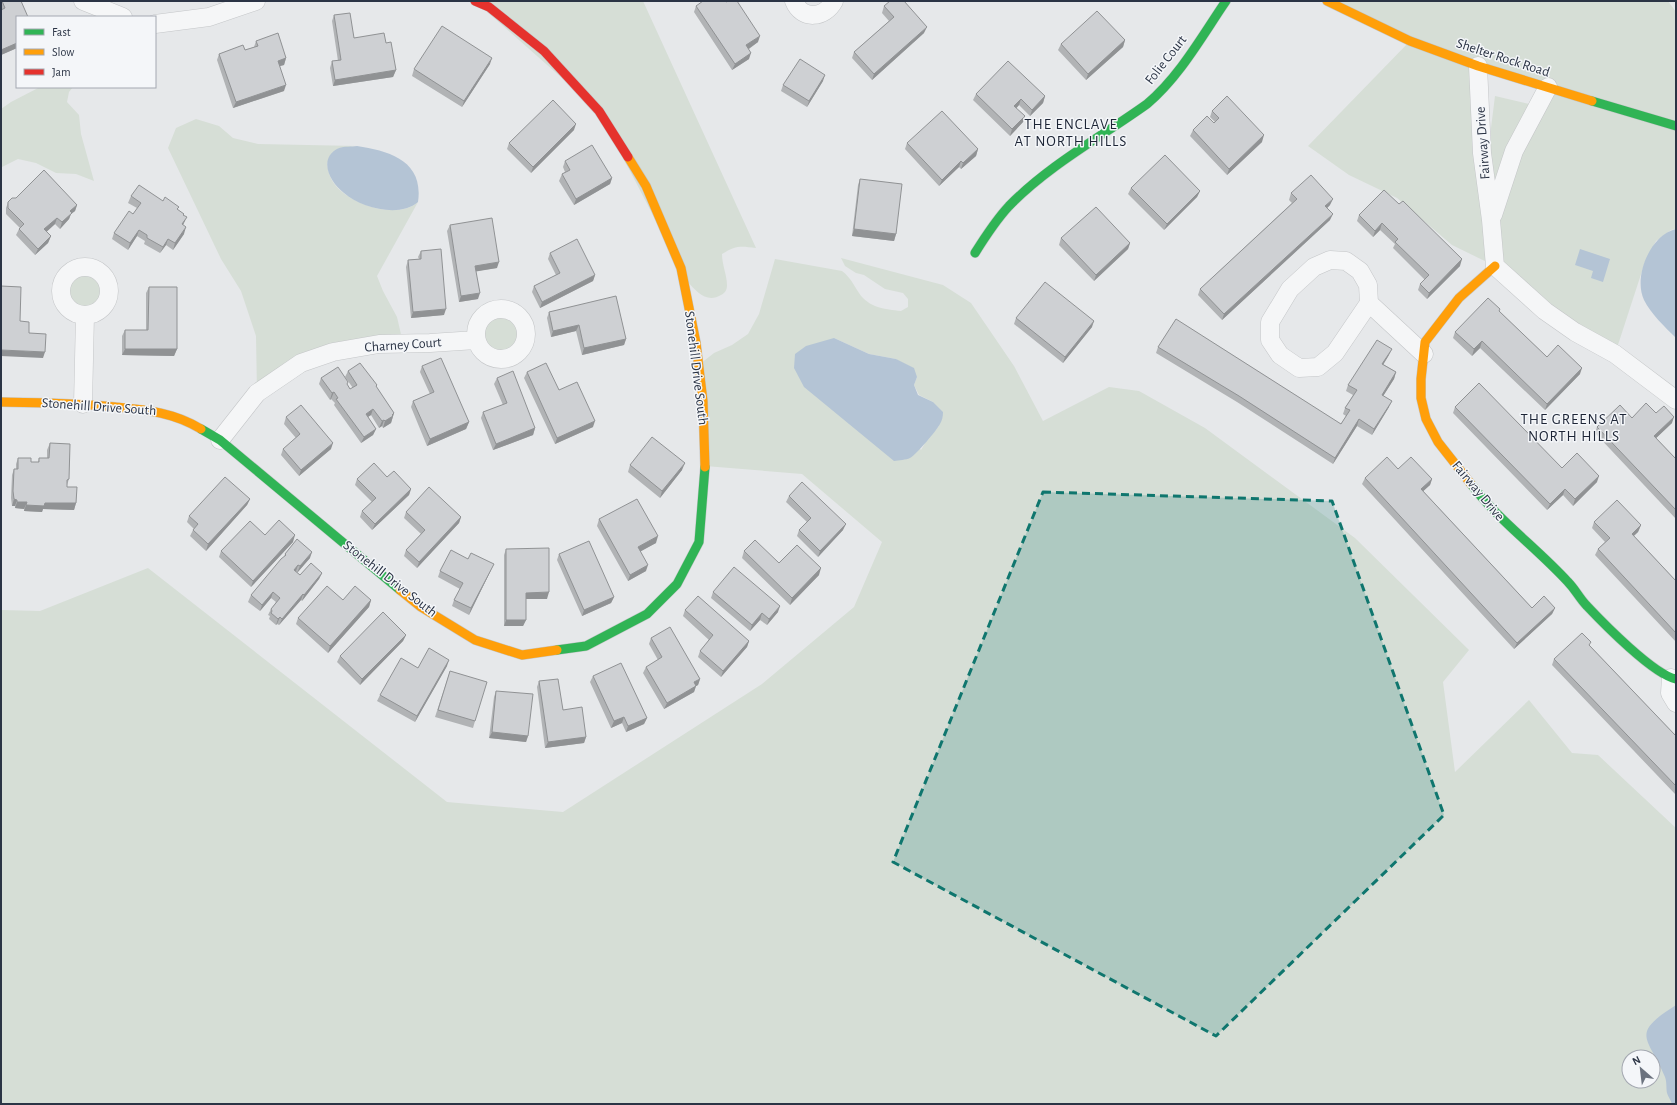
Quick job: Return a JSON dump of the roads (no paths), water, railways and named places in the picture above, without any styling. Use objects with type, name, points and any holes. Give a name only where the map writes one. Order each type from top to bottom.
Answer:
[{"type":"street","points":[[82,1],[120,16]]},
{"type":"street","points":[[156,24],[209,17],[256,1]]},
{"type":"street","name":"Stonehill Drive South","points":[[1,402],[83,404],[140,408],[170,414],[188,421],[220,440],[420,607],[475,640],[522,655],[586,646],[647,614],[677,584],[699,542],[705,466],[704,401],[696,343],[681,268],[646,186],[599,111],[544,51],[489,7],[475,1]]},
{"type":"street","points":[[794,1],[798,9],[811,16],[826,12],[834,1]]},
{"type":"street","name":"Folie Court","points":[[974,253],[985,233],[1035,182],[1071,155],[1147,104],[1164,89],[1226,1]]},
{"type":"street","name":"Shelter Rock Road","points":[[1328,1],[1410,40],[1478,66],[1676,126]]},
{"type":"street","name":"Fairway Drive","points":[[1478,66],[1482,153],[1491,220],[1495,266],[1459,298],[1425,342],[1421,379],[1422,398],[1426,419],[1438,442],[1482,499],[1499,517],[1568,582],[1586,606],[1643,659],[1657,670],[1674,678],[1670,693],[1676,703]]},
{"type":"street","name":"Fairway Drive","points":[[1491,220],[1514,151],[1548,87]]},
{"type":"street","points":[[1369,303],[1335,353],[1318,367],[1299,368],[1280,355],[1270,340],[1270,322],[1290,289],[1314,267],[1330,260],[1346,261],[1360,271],[1368,285],[1369,303],[1424,354]]},
{"type":"street","points":[[1495,266],[1545,311],[1575,332],[1615,354],[1676,400]]},
{"type":"street","points":[[83,404],[84,315]]},
{"type":"street","name":"Charney Court","points":[[220,440],[257,393],[301,363],[333,352],[379,344],[476,340]]},
{"type":"water","points":[[357,146],[381,151],[402,160],[416,177],[418,202],[410,207],[401,209],[381,209],[360,203],[339,189],[330,177],[327,164],[329,158],[332,152],[339,148]]},
{"type":"water","points":[[1676,229],[1676,338],[1650,310],[1641,291],[1641,280],[1642,269],[1646,258],[1658,239]]},
{"type":"water","points":[[1580,249],[1610,259],[1603,282],[1591,278],[1593,271],[1575,265]]},
{"type":"water","points":[[834,338],[869,354],[896,359],[914,368],[917,377],[914,385],[918,395],[933,402],[943,412],[942,420],[931,437],[910,458],[894,461],[804,387],[794,368],[795,354],[806,346]]},
{"type":"water","points":[[1676,1005],[1676,1104],[1672,1104],[1667,1093],[1666,1081],[1661,1068],[1661,1049],[1652,1049],[1646,1037],[1647,1030],[1661,1015]]},
{"type":"district","name":"THE ENCLAVE AT NORTH HILLS","points":[[1071,132]]},
{"type":"district","name":"THE GREENS AT NORTH HILLS","points":[[1574,428]]}]
